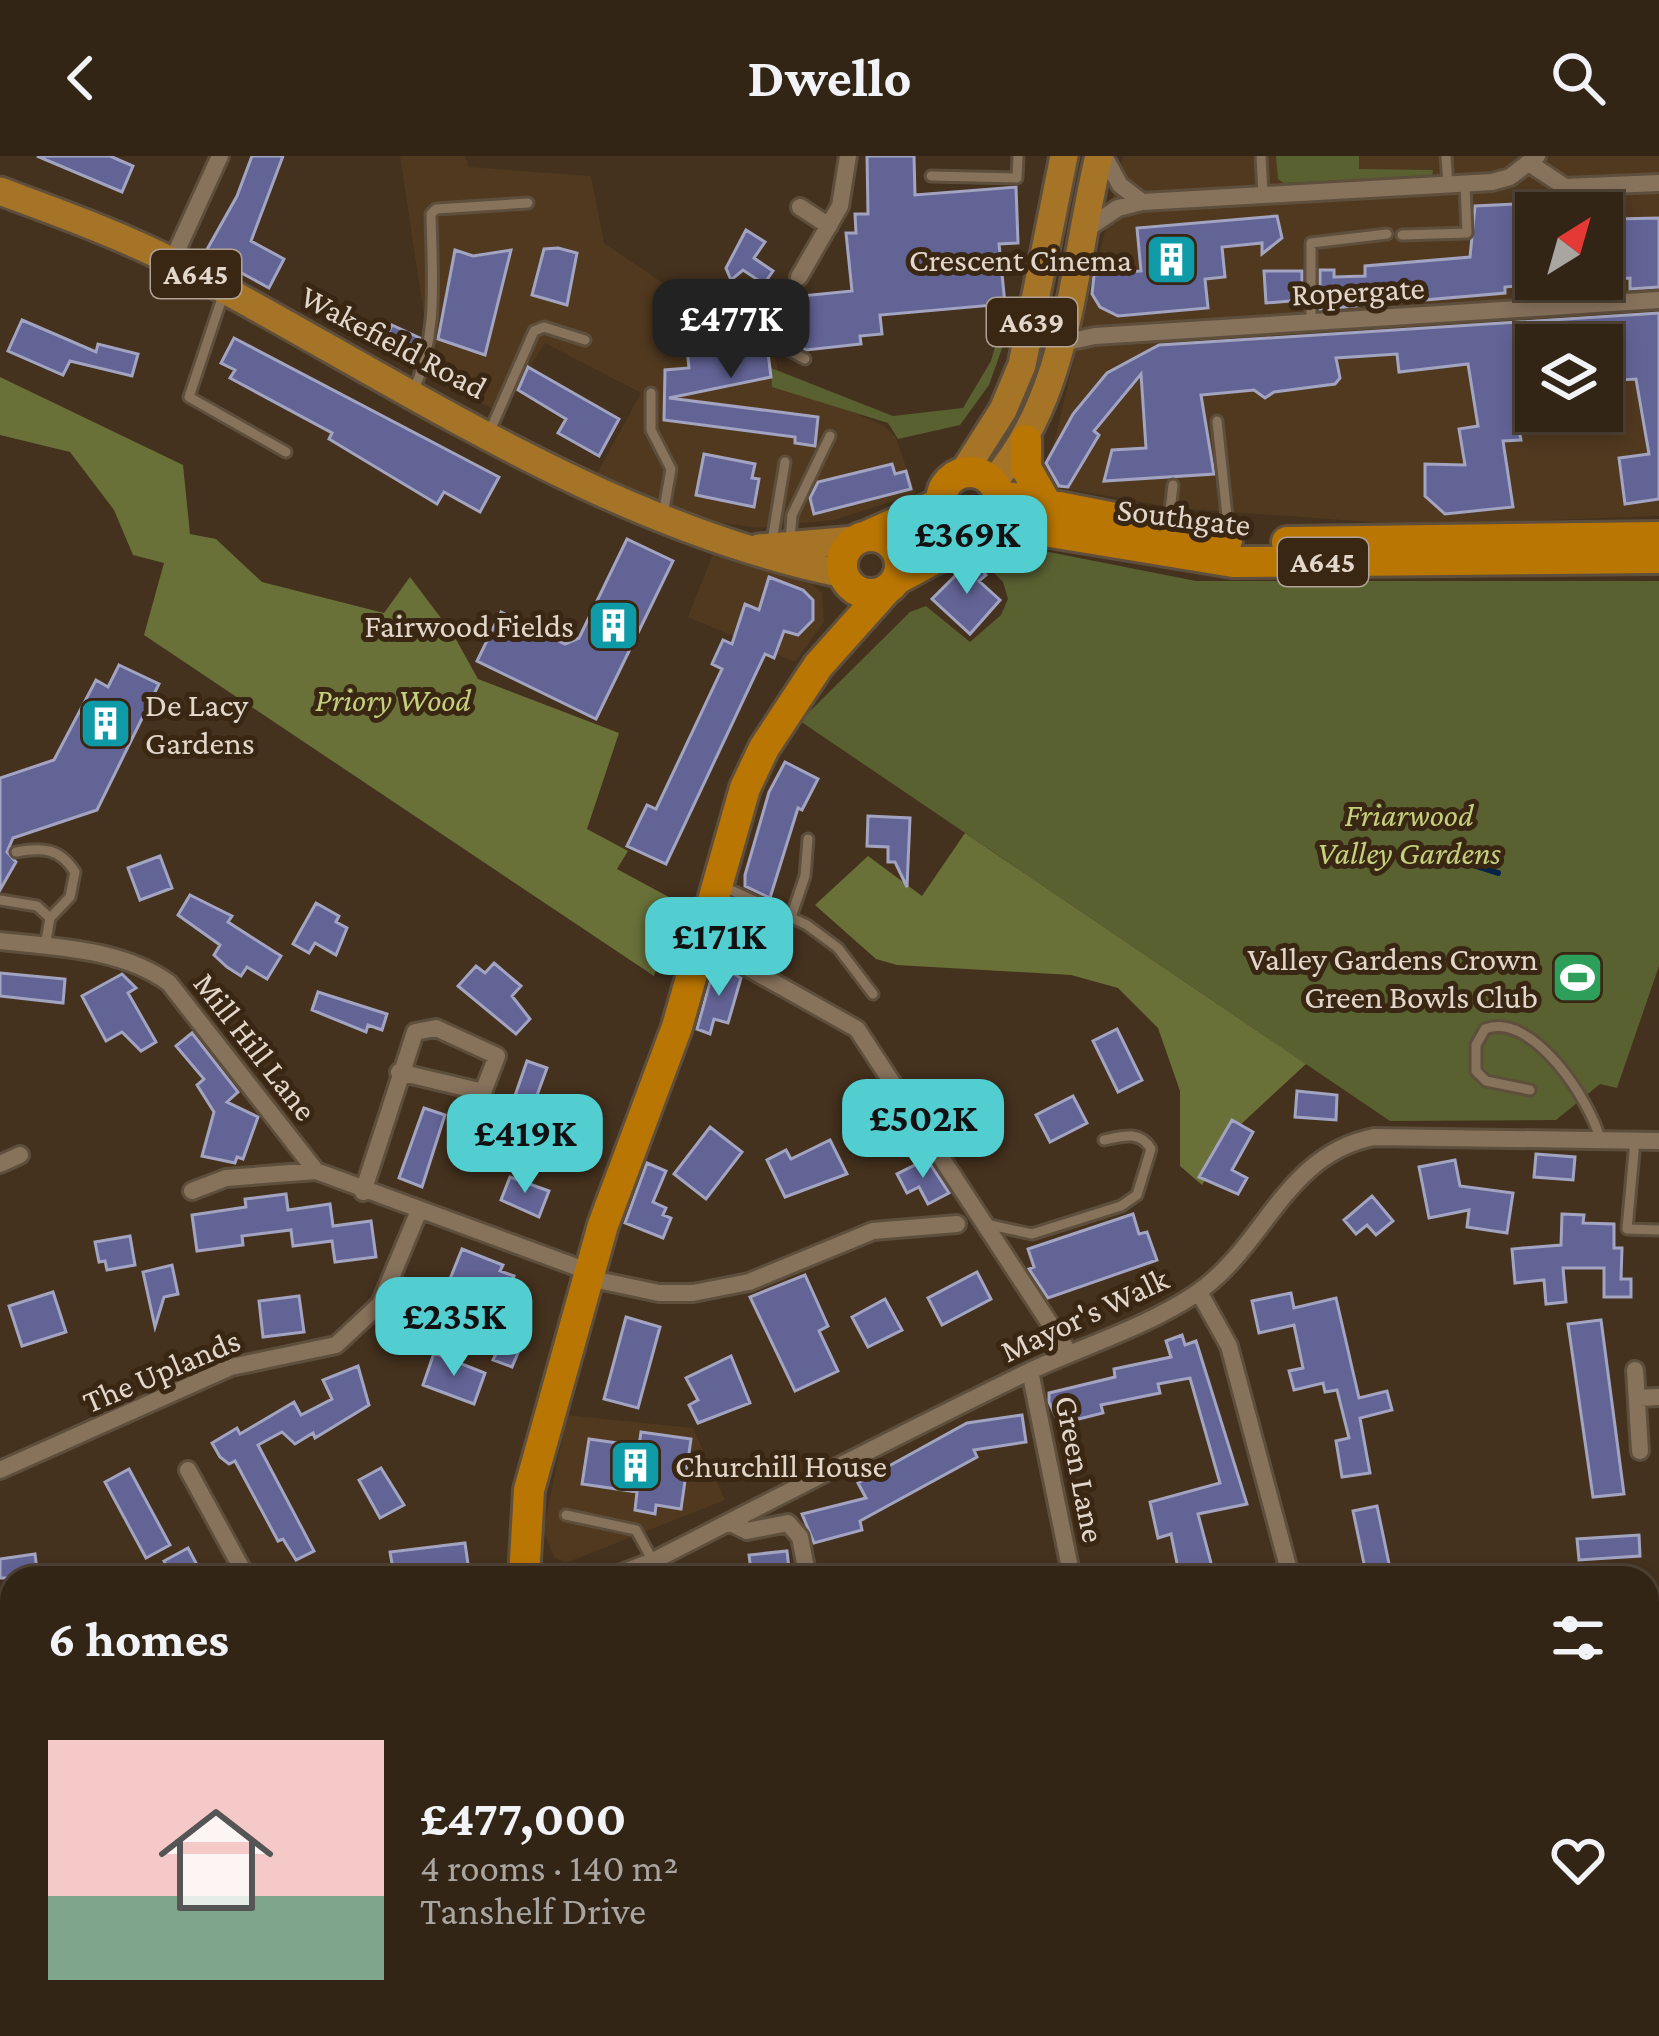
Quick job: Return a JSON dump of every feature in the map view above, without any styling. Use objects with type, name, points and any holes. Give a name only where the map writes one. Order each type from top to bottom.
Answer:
[{"type":"highway","points":[[1026,440],[1026,468],[1047,505]]},
{"type":"highway","points":[[862,538],[941,503],[948,519],[981,500]]},
{"type":"highway","name":"Southgate","points":[[981,500],[1047,505],[1167,532],[1229,540],[1659,537]]},
{"type":"highway","name":"Southgate","points":[[981,500],[1232,562],[1659,558]]},
{"type":"highway","name":"A639","points":[[530,1566],[529,1490],[589,1275],[648,1114],[702,942],[714,882],[764,748],[818,666],[891,585],[938,557],[981,500]]},
{"type":"highway","points":[[846,578],[860,592],[891,585],[901,561],[893,545],[862,538]]},
{"type":"highway","name":"A639","points":[[818,666],[846,578],[843,555],[862,538]]},
{"type":"main road","name":"A639","points":[[981,500],[1003,410],[1022,365],[1064,156]]},
{"type":"main road","name":"A639","points":[[981,500],[1026,440],[1062,343],[1080,234],[1102,156]]},
{"type":"main road","name":"Wakefield Road","points":[[0,191],[172,261],[489,433],[662,520],[772,547],[846,578]]},
{"type":"main road","name":"Wakefield Road","points":[[772,547],[862,538]]},
{"type":"street","points":[[172,261],[220,156]]},
{"type":"street","points":[[799,277],[840,206],[848,156]]},
{"type":"street","points":[[1102,156],[1120,185],[1142,202]]},
{"type":"street","points":[[1080,234],[1106,214],[1142,202],[1456,185],[1510,177],[1533,159],[1555,184],[1659,183]]},
{"type":"street","points":[[800,207],[829,226]]},
{"type":"street","name":"Ropergate","points":[[1062,343],[1095,336],[1659,300]]},
{"type":"street","name":"Mill Hill Lane","points":[[0,941],[130,962],[169,983],[316,1171]]},
{"type":"street","points":[[702,942],[857,1029],[1069,1353]]},
{"type":"street","points":[[364,1192],[399,1072],[410,1038],[423,1028],[436,1028],[496,1056],[483,1092],[399,1072]]},
{"type":"street","name":"Mayor's Walk","points":[[640,1566],[1199,1292],[1239,1254],[1307,1168],[1348,1142],[1374,1137],[1659,1141]]},
{"type":"street","points":[[0,1164],[20,1155]]},
{"type":"street","name":"Mill Hill Lane","points":[[192,1191],[226,1178],[316,1171],[589,1275],[659,1293],[693,1293],[748,1282],[873,1231],[957,1224]]},
{"type":"street","name":"The Uplands","points":[[0,1469],[231,1367],[336,1345],[380,1304],[418,1213]]},
{"type":"street","points":[[1199,1292],[1229,1346],[1288,1566]]},
{"type":"street","points":[[1636,1370],[1640,1451]]},
{"type":"street","name":"Green Lane","points":[[1030,1371],[1070,1566]]},
{"type":"street","points":[[1637,1398],[1659,1397]]},
{"type":"street","points":[[188,1470],[240,1566]]},
{"type":"street","points":[[729,1522],[748,1531],[788,1523],[800,1537],[806,1566]]},
{"type":"lane","points":[[931,176],[1017,178],[1018,156]]},
{"type":"lane","points":[[1261,156],[1263,194]]},
{"type":"lane","points":[[1402,235],[1467,233],[1446,156]]},
{"type":"lane","points":[[1593,186],[1593,192]]},
{"type":"lane","points":[[413,392],[431,353],[430,214],[436,208],[528,203]]},
{"type":"lane","points":[[1311,323],[1312,243],[1387,234]]},
{"type":"lane","points":[[799,277],[782,318],[790,351],[805,359]]},
{"type":"lane","points":[[225,290],[188,397],[286,452]]},
{"type":"lane","points":[[489,433],[534,331],[544,327],[586,340]]},
{"type":"lane","points":[[651,393],[651,430],[671,469],[662,520]]},
{"type":"lane","points":[[1217,421],[1229,540]]},
{"type":"lane","points":[[772,547],[830,436]]},
{"type":"lane","points":[[772,547],[785,461]]},
{"type":"lane","points":[[1167,532],[1173,485]]},
{"type":"lane","points":[[791,917],[805,876],[808,839]]},
{"type":"lane","points":[[16,852],[48,849],[71,866],[70,897],[50,918],[45,946]]},
{"type":"lane","points":[[714,882],[791,917],[838,948],[873,994]]},
{"type":"lane","points":[[0,900],[37,906],[50,918]]},
{"type":"lane","points":[[1530,1090],[1486,1081],[1476,1071],[1476,1045],[1485,1029],[1512,1027],[1534,1042],[1589,1106],[1600,1138]]},
{"type":"lane","points":[[980,1220],[1032,1234],[1120,1206],[1137,1195],[1151,1150],[1141,1138],[1128,1135],[1104,1140]]},
{"type":"lane","points":[[1635,1140],[1627,1229],[1659,1230]]},
{"type":"lane","points":[[566,1515],[636,1530],[653,1561]]},
{"type":"shaded area","points":[[400,156],[465,156],[469,167],[591,176],[604,243],[704,311],[767,317],[780,380],[884,426],[895,436],[916,494],[834,520],[757,528],[685,517],[593,481],[641,393],[545,343],[502,413],[415,372],[426,329]]},
{"type":"shaded area","points":[[1123,156],[1659,156],[1659,516],[1411,525],[1176,508],[1056,487],[1046,476]]},
{"type":"shaded area","points":[[714,551],[805,577],[822,593],[824,622],[795,662],[688,617]]},
{"type":"shaded area","points":[[567,1415],[693,1428],[725,1500],[566,1563],[554,1557],[543,1531]]},
{"type":"green space","points":[[1276,156],[1359,156],[1359,169],[1433,170],[1432,176],[1284,183],[1278,179]]},
{"type":"green space","points":[[1002,322],[1011,323],[989,385],[960,425],[898,439],[888,423],[772,387],[771,368],[893,416],[963,408],[991,361]]},
{"type":"green space","name":"Priory Wood","points":[[0,377],[183,465],[190,534],[216,539],[262,582],[384,613],[410,577],[453,634],[478,679],[619,733],[587,829],[628,851],[617,869],[678,902],[654,976],[144,635],[164,563],[133,555],[114,510],[70,452],[0,435]]},
{"type":"green space","name":"Friarwood Valley Gardens","points":[[998,542],[1196,581],[1659,581],[1659,966],[1617,1088],[1600,1084],[1556,1120],[1390,1121],[800,721],[910,612],[926,606],[970,642],[1001,615],[1008,599],[1003,582],[976,555]]},
{"type":"green space","points":[[965,833],[1306,1064],[1240,1125],[1202,1185],[1180,1166],[1180,1091],[1158,1028],[1118,988],[1071,975],[897,965],[876,959],[815,905],[868,856],[922,896]]},
{"type":"building","points":[[37,156],[110,156],[133,166],[122,192]]},
{"type":"building","points":[[252,156],[283,156],[251,241],[284,259],[269,288],[205,253],[237,196]]},
{"type":"building","points":[[867,156],[914,156],[915,195],[1016,187],[1018,243],[999,244],[1005,304],[880,315],[882,334],[860,336],[861,344],[806,350],[798,345],[792,322],[794,314],[803,313],[801,296],[852,291],[846,233],[856,233],[855,214],[868,214]]},
{"type":"building","points":[[1515,204],[1515,286],[1505,287],[1505,293],[1320,309],[1320,270],[1334,270],[1334,277],[1365,276],[1365,266],[1470,257],[1475,206]]},
{"type":"building","name":"Crescent Cinema","points":[[1277,216],[1282,238],[1262,254],[1262,243],[1222,247],[1225,277],[1205,279],[1208,308],[1118,316],[1100,307],[1092,294],[1094,275],[1141,271],[1137,228]]},
{"type":"building","points":[[1659,218],[1659,287],[1630,289],[1630,278],[1623,278],[1623,219]]},
{"type":"building","points":[[746,230],[765,242],[754,258],[773,271],[764,284],[743,270],[731,280],[726,268]]},
{"type":"building","points":[[544,249],[577,253],[567,305],[532,295]]},
{"type":"building","points":[[455,250],[473,256],[511,250],[485,355],[438,339]]},
{"type":"building","points":[[1264,271],[1302,271],[1302,300],[1266,303]]},
{"type":"building","points":[[1659,313],[1659,499],[1625,504],[1619,458],[1649,454],[1636,379],[1623,380],[1623,324],[1515,324],[1515,432],[1521,440],[1503,441],[1513,507],[1445,514],[1425,496],[1425,464],[1465,465],[1459,429],[1478,426],[1468,364],[1399,372],[1397,354],[1336,358],[1340,378],[1335,384],[1274,392],[1265,398],[1254,390],[1201,395],[1214,474],[1104,481],[1112,450],[1146,448],[1141,374],[1094,431],[1099,435],[1068,487],[1059,486],[1046,463],[1073,414],[1107,373],[1159,345]]},
{"type":"building","points":[[22,320],[96,352],[98,344],[138,354],[132,376],[70,361],[63,375],[8,351]]},
{"type":"building","points":[[774,323],[781,352],[768,353],[771,377],[669,398],[818,417],[815,446],[795,443],[795,437],[664,420],[665,370],[689,368],[685,327]]},
{"type":"building","points":[[392,325],[420,338],[414,363],[381,347]]},
{"type":"building","points":[[234,338],[499,477],[480,512],[444,492],[437,504],[329,439],[332,433],[230,378],[235,370],[221,363]]},
{"type":"building","points":[[528,367],[619,419],[599,456],[558,433],[566,419],[518,390]]},
{"type":"building","points":[[704,454],[755,464],[752,478],[759,479],[754,507],[696,495]]},
{"type":"building","points":[[892,464],[895,474],[906,471],[911,489],[814,514],[810,498],[818,482]]},
{"type":"building","name":"Fairwood Fields","points":[[627,539],[673,561],[596,719],[477,661],[501,612],[565,644],[579,638]]},
{"type":"building","points":[[973,558],[986,575],[979,581],[1000,600],[970,634],[932,599]]},
{"type":"building","points":[[769,577],[803,590],[813,600],[813,620],[798,635],[784,631],[774,658],[765,654],[666,864],[627,846],[647,805],[656,809],[722,669],[712,664],[723,640],[732,644],[745,604],[759,610]]},
{"type":"building","name":"De Lacy Gardens","points":[[119,665],[159,684],[97,810],[13,838],[7,852],[16,862],[0,890],[0,778],[54,760],[96,680],[108,687]]},
{"type":"building","points":[[785,762],[818,779],[802,810],[798,808],[770,898],[745,886],[745,875],[769,792]]},
{"type":"building","points":[[868,816],[910,818],[907,887],[895,862],[888,862],[888,847],[867,846]]},
{"type":"building","points":[[160,856],[172,888],[140,900],[128,868]]},
{"type":"building","points":[[190,895],[232,916],[228,922],[281,956],[267,979],[247,967],[241,976],[214,955],[220,945],[178,915]]},
{"type":"building","points":[[316,903],[339,916],[336,922],[347,928],[336,955],[315,943],[309,953],[293,944]]},
{"type":"building","points":[[739,903],[764,915],[749,954],[726,941]]},
{"type":"building","points":[[494,963],[521,986],[512,996],[530,1019],[516,1034],[458,986],[476,966],[485,973]]},
{"type":"building","points":[[715,964],[741,978],[728,1023],[714,1019],[710,1034],[697,1029]]},
{"type":"building","points":[[0,973],[65,979],[63,1003],[0,996]]},
{"type":"building","points":[[122,974],[136,988],[128,993],[156,1042],[141,1051],[122,1032],[106,1041],[82,996]]},
{"type":"building","points":[[318,992],[387,1014],[382,1030],[368,1025],[366,1032],[312,1010]]},
{"type":"building","points":[[1117,1029],[1142,1080],[1118,1092],[1093,1041]]},
{"type":"building","points":[[192,1033],[238,1092],[227,1102],[258,1117],[243,1159],[237,1157],[235,1163],[202,1156],[214,1112],[197,1085],[204,1079],[176,1046]]},
{"type":"building","points":[[527,1061],[547,1068],[528,1120],[509,1113]]},
{"type":"building","points":[[1297,1091],[1337,1095],[1336,1120],[1295,1117]]},
{"type":"building","points":[[1073,1096],[1087,1123],[1050,1142],[1036,1115]]},
{"type":"building","points":[[424,1108],[445,1115],[422,1187],[399,1178]]},
{"type":"building","points":[[1232,1120],[1253,1132],[1232,1170],[1247,1178],[1238,1194],[1199,1177]]},
{"type":"building","points":[[710,1127],[742,1152],[706,1199],[674,1174]]},
{"type":"building","points":[[830,1140],[847,1174],[785,1197],[767,1160],[786,1150],[791,1159]]},
{"type":"building","points":[[1536,1154],[1575,1157],[1573,1180],[1534,1177]]},
{"type":"building","points":[[927,1159],[949,1193],[928,1204],[919,1187],[907,1193],[897,1174]]},
{"type":"building","points":[[1455,1160],[1460,1186],[1513,1193],[1507,1233],[1467,1227],[1469,1210],[1429,1218],[1419,1167]]},
{"type":"building","points":[[647,1163],[666,1171],[653,1202],[666,1208],[663,1215],[671,1218],[663,1238],[625,1223]]},
{"type":"building","points":[[510,1177],[549,1191],[539,1217],[501,1200]]},
{"type":"building","points":[[286,1194],[288,1210],[330,1204],[333,1226],[371,1221],[376,1257],[335,1262],[332,1241],[293,1246],[291,1230],[242,1236],[243,1245],[197,1251],[192,1215],[246,1207],[245,1199]]},
{"type":"building","points":[[1372,1196],[1393,1221],[1376,1235],[1367,1225],[1356,1234],[1344,1220]]},
{"type":"building","points":[[1133,1214],[1139,1234],[1147,1232],[1157,1260],[1048,1298],[1029,1269],[1034,1267],[1028,1249]]},
{"type":"building","points":[[1562,1214],[1584,1215],[1583,1223],[1614,1224],[1614,1248],[1622,1248],[1621,1279],[1631,1279],[1631,1297],[1604,1297],[1604,1268],[1563,1268],[1566,1302],[1546,1304],[1544,1280],[1515,1283],[1512,1249],[1561,1245]]},
{"type":"building","points":[[130,1236],[135,1265],[107,1270],[105,1261],[99,1262],[95,1242]]},
{"type":"building","points":[[462,1249],[503,1265],[500,1271],[514,1276],[502,1310],[448,1284]]},
{"type":"building","points":[[172,1265],[178,1294],[164,1297],[155,1327],[143,1272]]},
{"type":"building","points":[[977,1272],[991,1299],[942,1325],[928,1298]]},
{"type":"building","points":[[805,1275],[828,1326],[819,1331],[838,1371],[795,1391],[750,1297]]},
{"type":"building","points":[[53,1292],[66,1332],[22,1346],[9,1306]]},
{"type":"building","points":[[1291,1293],[1294,1308],[1336,1298],[1359,1398],[1387,1391],[1392,1410],[1360,1418],[1370,1473],[1342,1477],[1336,1441],[1349,1438],[1337,1390],[1325,1392],[1323,1383],[1294,1390],[1289,1371],[1303,1368],[1294,1325],[1259,1333],[1252,1301]]},
{"type":"building","points":[[299,1296],[304,1332],[263,1337],[259,1301]]},
{"type":"building","points":[[885,1299],[902,1330],[868,1347],[852,1317]]},
{"type":"building","points":[[626,1317],[660,1327],[638,1408],[604,1399]]},
{"type":"building","points":[[493,1320],[526,1334],[512,1367],[493,1360],[500,1345],[485,1339]]},
{"type":"building","points":[[1601,1320],[1624,1494],[1593,1497],[1568,1324]]},
{"type":"building","points":[[1182,1335],[1185,1345],[1196,1341],[1247,1504],[1198,1514],[1212,1566],[1178,1566],[1171,1534],[1158,1538],[1150,1502],[1220,1483],[1190,1378],[1158,1384],[1160,1393],[1101,1405],[1103,1413],[1059,1424],[1049,1402],[1049,1393],[1115,1377],[1114,1369],[1171,1357],[1166,1341]]},
{"type":"building","points":[[434,1353],[485,1373],[474,1404],[423,1385]]},
{"type":"building","points":[[731,1356],[750,1403],[698,1423],[689,1405],[698,1400],[686,1378]]},
{"type":"building","points":[[358,1366],[369,1405],[315,1438],[313,1433],[295,1444],[282,1432],[258,1445],[314,1551],[296,1560],[283,1539],[278,1541],[235,1461],[229,1464],[220,1457],[212,1443],[237,1428],[240,1434],[294,1402],[301,1415],[332,1399],[323,1380]]},
{"type":"building","points":[[1022,1415],[1026,1442],[974,1450],[977,1457],[860,1521],[862,1530],[814,1543],[802,1514],[866,1498],[858,1483],[967,1423]]},
{"type":"building","name":"Churchill House","points":[[641,1432],[691,1439],[681,1509],[656,1505],[655,1514],[635,1510],[637,1492],[582,1484],[589,1439],[639,1446]]},
{"type":"building","points":[[381,1468],[404,1505],[380,1518],[359,1480]]},
{"type":"building","points":[[129,1469],[170,1545],[146,1558],[105,1482]]},
{"type":"building","points":[[1377,1506],[1390,1566],[1364,1566],[1353,1511]]},
{"type":"building","points":[[1639,1535],[1640,1556],[1579,1560],[1577,1539]]},
{"type":"building","points":[[465,1543],[468,1566],[392,1566],[390,1552]]},
{"type":"building","points":[[188,1548],[198,1566],[167,1566],[164,1561]]},
{"type":"building","points":[[787,1551],[789,1566],[750,1566],[749,1555]]},
{"type":"building","points":[[35,1554],[36,1566],[0,1566],[0,1559]]},
{"type":"waterway","points":[[1422,849],[1498,873]]},
{"type":"place","name":"Crescent Cinema","points":[[1171,259]]},
{"type":"place","name":"Fairwood Fields","points":[[613,625]]},
{"type":"place","name":"De Lacy Gardens","points":[[106,723]]},
{"type":"place","name":"Valley Gardens Crown Green Bowls Club","points":[[1577,977]]},
{"type":"place","name":"Churchill House","points":[[636,1465]]}]
